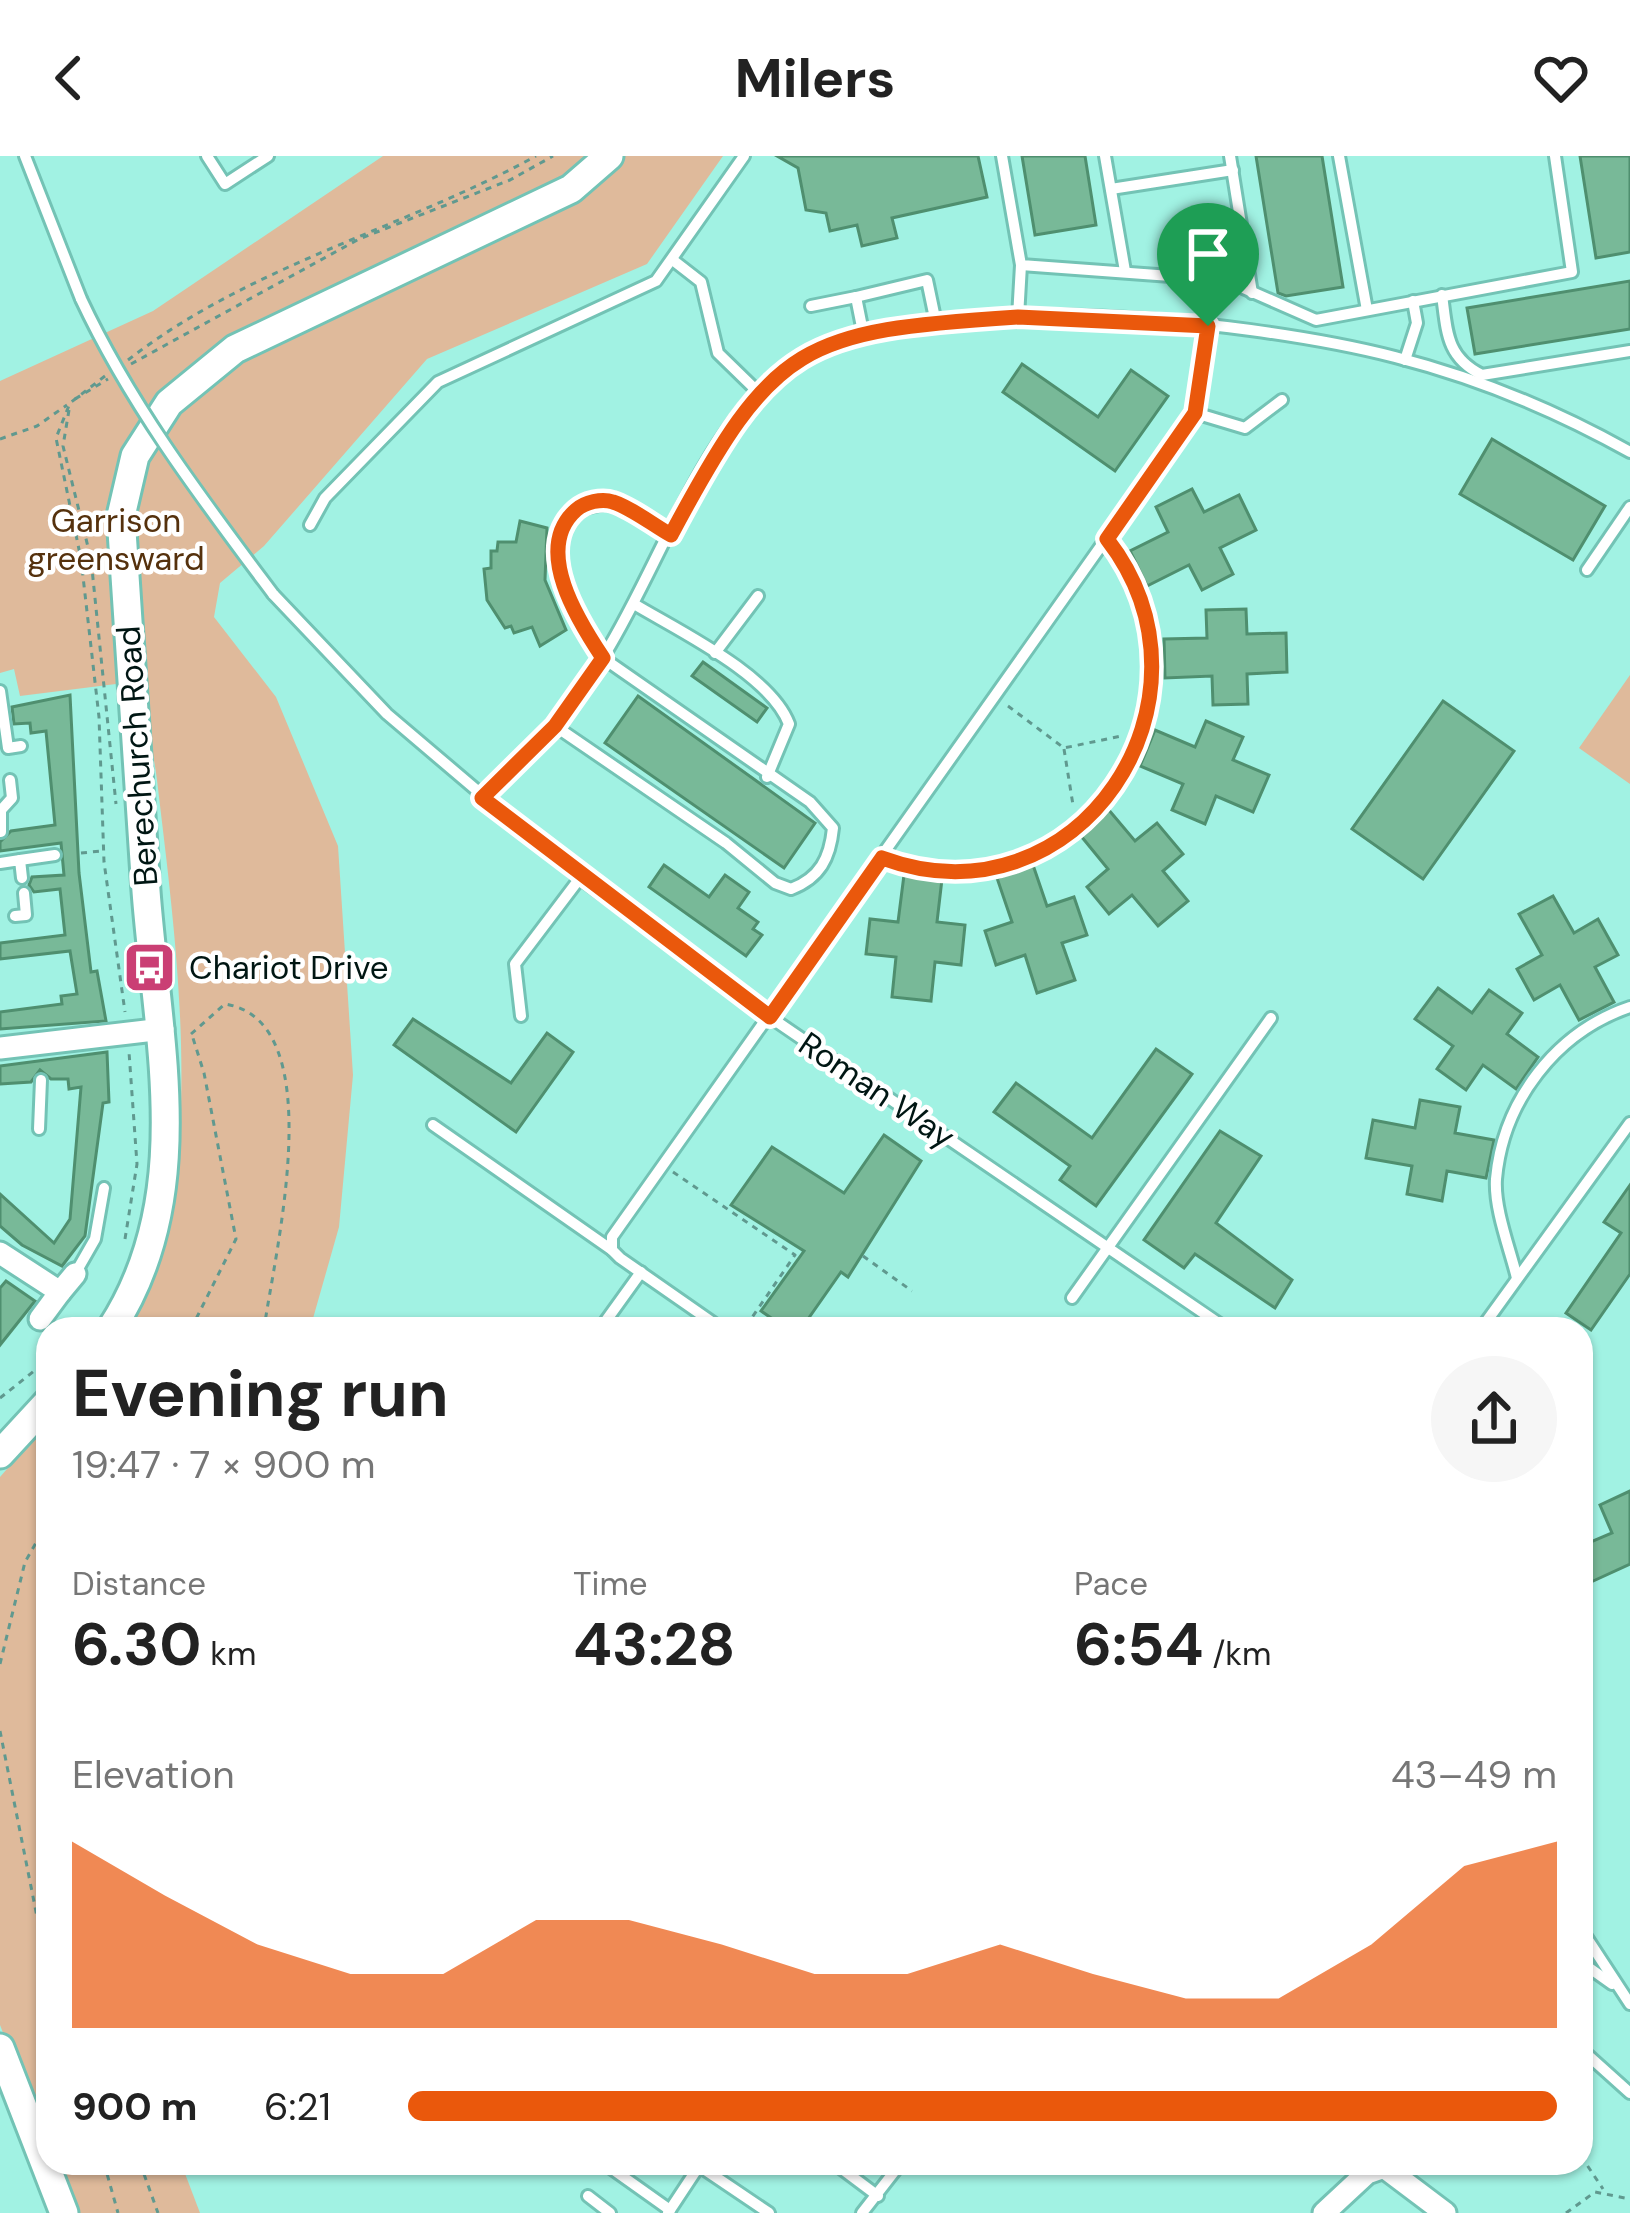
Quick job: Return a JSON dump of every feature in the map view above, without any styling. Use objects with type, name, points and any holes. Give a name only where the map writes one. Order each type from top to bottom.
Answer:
[{"type":"street","name":"Berechurch Road","points":[[109,1317],[129,1302],[160,1205],[166,1103],[163,1029],[148,917],[121,516],[135,456],[169,403],[235,349],[571,189],[609,156]]},
{"type":"street","points":[[0,1048],[39,1053],[127,1032],[163,1029]]},
{"type":"street","points":[[0,1253],[67,1283],[42,1317]]},
{"type":"street","points":[[0,1454],[36,1415]]},
{"type":"street","points":[[0,2048],[36,2141]]},
{"type":"street","points":[[49,2175],[64,2213]]},
{"type":"street","points":[[1324,2213],[1365,2175]]},
{"type":"street","points":[[1398,2175],[1445,2213]]},
{"type":"lane","name":"Roman Way","points":[[25,156],[109,358],[174,461],[273,594],[387,714],[580,878],[770,1017],[1210,1317]]},
{"type":"lane","points":[[207,156],[225,184],[268,156]]},
{"type":"lane","points":[[310,525],[326,498],[438,382],[644,291],[674,261],[745,156]]},
{"type":"lane","points":[[1002,156],[1021,266],[1018,317]]},
{"type":"lane","points":[[1105,156],[1125,271]]},
{"type":"lane","points":[[1230,156],[1252,293]]},
{"type":"lane","points":[[1339,156],[1366,310]]},
{"type":"lane","points":[[1021,266],[1225,280],[1316,320],[1572,272],[1555,156]]},
{"type":"lane","points":[[1111,189],[1233,170]]},
{"type":"lane","points":[[674,261],[701,282],[718,353],[758,392]]},
{"type":"lane","points":[[811,306],[927,280],[936,322]]},
{"type":"lane","points":[[1442,296],[1449,347],[1462,365],[1482,375],[1630,351]]},
{"type":"lane","points":[[856,297],[863,332]]},
{"type":"lane","points":[[1405,360],[1418,322],[1413,301]]},
{"type":"lane","points":[[482,798],[555,726],[603,658],[716,450],[758,392],[790,364],[863,332],[1018,317],[1208,326],[1405,360],[1560,413],[1630,452]]},
{"type":"lane","points":[[616,1254],[612,1237],[1195,413],[1208,326]]},
{"type":"lane","points":[[1195,413],[1245,428],[1282,400]]},
{"type":"lane","points":[[555,726],[726,843],[775,884],[791,889],[810,882],[830,854],[833,828],[810,802],[767,777],[603,658],[566,592],[560,552],[567,522],[587,503],[613,502],[671,535]]},
{"type":"lane","points":[[1587,570],[1630,507]]},
{"type":"lane","points":[[882,858],[908,867],[958,872],[1006,866],[1077,827],[1114,789],[1142,732],[1154,663],[1147,617],[1121,557],[1107,539]]},
{"type":"lane","points":[[715,653],[758,596]]},
{"type":"lane","points":[[634,604],[715,653],[782,706],[789,724],[767,777]]},
{"type":"lane","points":[[0,691],[8,748],[21,746]]},
{"type":"lane","points":[[1,832],[1,810],[13,799],[10,780]]},
{"type":"lane","points":[[8,859],[55,854]]},
{"type":"lane","points":[[8,859],[22,878]]},
{"type":"lane","points":[[521,1016],[515,964],[580,878]]},
{"type":"lane","points":[[14,916],[26,915],[24,893]]},
{"type":"lane","points":[[1517,1279],[1495,1184],[1506,1128],[1521,1093],[1568,1040],[1630,1007]]},
{"type":"lane","points":[[1072,1298],[1271,1018]]},
{"type":"lane","points":[[39,1129],[41,1080]]},
{"type":"lane","points":[[1490,1317],[1625,1140],[1630,1123]]},
{"type":"lane","points":[[433,1125],[705,1317]]},
{"type":"lane","points":[[67,1283],[95,1239],[104,1188]]},
{"type":"lane","points":[[609,1317],[641,1272]]},
{"type":"lane","points":[[1593,1949],[1630,2004]]},
{"type":"lane","points":[[1593,1970],[1615,1986]]},
{"type":"lane","points":[[1593,2060],[1630,2093]]},
{"type":"lane","points":[[620,2175],[669,2211],[690,2175]]},
{"type":"lane","points":[[713,2175],[769,2213]]},
{"type":"lane","points":[[850,2175],[878,2196]]},
{"type":"lane","points":[[862,2213],[893,2175]]},
{"type":"lane","points":[[588,2196],[610,2213]]},
{"type":"path","points":[[536,156],[271,275],[171,329],[127,363],[359,239],[510,180],[553,156]]},
{"type":"path","points":[[0,439],[37,426],[113,370]]},
{"type":"path","points":[[110,378],[70,403],[56,438],[81,559],[99,717],[104,851],[136,1103],[137,1164],[124,1242]]},
{"type":"path","points":[[70,403],[63,446],[91,560],[117,814]]},
{"type":"path","points":[[996,698],[1064,748],[1077,827]]},
{"type":"path","points":[[1064,748],[1142,732]]},
{"type":"path","points":[[81,853],[104,851]]},
{"type":"path","points":[[191,1034],[225,1004],[245,1007],[262,1022],[284,1063],[290,1122],[266,1317]]},
{"type":"path","points":[[163,1029],[191,1034]]},
{"type":"path","points":[[191,1034],[205,1073],[236,1239],[197,1317]]},
{"type":"path","points":[[663,1165],[796,1255],[752,1317]]},
{"type":"path","points":[[863,1256],[911,1291]]},
{"type":"path","points":[[0,1398],[36,1370]]},
{"type":"path","points":[[0,1664],[25,1562],[36,1543]]},
{"type":"path","points":[[0,1730],[36,1912]]},
{"type":"path","points":[[1593,2174],[1604,2191],[1630,2199]]},
{"type":"path","points":[[107,2175],[118,2213]]},
{"type":"path","points":[[144,2175],[158,2213]]},
{"type":"path","points":[[1566,2213],[1604,2191]]},
{"type":"green space","name":"Garrison greensward","points":[[383,156],[723,156],[647,264],[427,359],[264,546],[220,583],[214,617],[276,697],[338,846],[353,1075],[339,1227],[313,1317],[133,1317],[154,1274],[171,1209],[181,1062],[172,912],[140,681],[20,696],[14,669],[0,673],[0,381],[153,311]]},
{"type":"green space","points":[[1630,675],[1630,784],[1579,748]]},
{"type":"green space","points":[[36,1436],[36,2117],[0,2025],[0,1477]]},
{"type":"green space","points":[[59,2175],[186,2175],[200,2213],[73,2213]]},
{"type":"building","points":[[777,156],[978,156],[987,197],[892,218],[897,238],[862,246],[857,225],[830,231],[826,213],[806,210],[798,168]]},
{"type":"building","points":[[1022,156],[1085,156],[1096,225],[1035,235]]},
{"type":"building","points":[[1256,156],[1322,156],[1343,287],[1286,296],[1278,293]]},
{"type":"building","points":[[1580,156],[1630,156],[1630,252],[1596,258]]},
{"type":"building","points":[[1630,281],[1630,329],[1475,354],[1467,308]]},
{"type":"building","points":[[1022,364],[1098,417],[1131,370],[1168,396],[1115,471],[1003,392]]},
{"type":"building","points":[[1492,439],[1605,506],[1573,560],[1460,494]]},
{"type":"building","points":[[1192,489],[1204,512],[1239,495],[1256,530],[1220,548],[1233,574],[1202,590],[1189,565],[1147,586],[1130,551],[1168,532],[1156,507]]},
{"type":"building","points":[[520,521],[547,528],[545,580],[566,630],[540,646],[532,627],[514,633],[511,626],[505,628],[487,600],[484,569],[491,568],[491,551],[497,551],[498,542],[516,542]]},
{"type":"building","points":[[1246,609],[1247,634],[1286,633],[1287,672],[1247,674],[1248,704],[1213,705],[1212,676],[1165,678],[1164,639],[1207,638],[1206,610]]},
{"type":"building","points":[[703,662],[767,708],[757,722],[692,676]]},
{"type":"building","points":[[70,695],[79,873],[91,972],[97,971],[106,1021],[0,1029],[0,1012],[62,1004],[61,996],[77,994],[70,951],[0,959],[0,943],[65,935],[60,889],[34,892],[29,885],[32,877],[64,875],[61,843],[0,851],[0,842],[11,831],[55,825],[46,731],[31,733],[30,723],[14,724],[12,707]]},
{"type":"building","points":[[638,696],[815,823],[784,868],[605,743]]},
{"type":"building","points":[[1443,701],[1514,751],[1423,879],[1352,829]]},
{"type":"building","points":[[1206,721],[1243,737],[1233,760],[1269,775],[1253,812],[1216,796],[1205,824],[1172,810],[1183,784],[1140,766],[1155,730],[1195,747]]},
{"type":"building","points":[[1108,809],[1135,841],[1157,823],[1183,854],[1163,871],[1188,901],[1158,926],[1132,895],[1109,914],[1087,887],[1108,869],[1081,836]]},
{"type":"building","points":[[664,865],[709,897],[725,875],[749,892],[738,908],[758,922],[753,929],[762,935],[746,956],[649,887]]},
{"type":"building","points":[[1033,865],[1047,906],[1074,897],[1087,935],[1062,943],[1075,980],[1037,993],[1025,955],[996,965],[985,931],[1012,922],[997,878]]},
{"type":"building","points":[[904,875],[942,879],[937,922],[965,925],[961,965],[935,962],[931,1001],[892,997],[896,957],[866,954],[870,919],[898,922]]},
{"type":"building","points":[[1553,896],[1574,933],[1598,919],[1618,955],[1595,967],[1614,1002],[1579,1020],[1560,985],[1534,1000],[1517,969],[1542,955],[1519,914]]},
{"type":"building","points":[[1438,988],[1472,1013],[1489,990],[1522,1013],[1507,1034],[1538,1057],[1516,1089],[1483,1065],[1466,1090],[1437,1069],[1453,1046],[1415,1019]]},
{"type":"building","points":[[413,1019],[511,1083],[547,1033],[573,1052],[516,1132],[394,1045]]},
{"type":"building","points":[[1156,1049],[1192,1074],[1096,1206],[1060,1180],[1070,1166],[994,1112],[1016,1083],[1092,1138]]},
{"type":"building","points":[[107,1052],[109,1102],[103,1103],[85,1236],[62,1266],[22,1245],[0,1226],[0,1194],[54,1243],[70,1219],[81,1087],[69,1089],[68,1079],[51,1079],[40,1070],[31,1082],[0,1084],[0,1066]]},
{"type":"building","points":[[1420,1100],[1460,1107],[1455,1133],[1494,1140],[1486,1178],[1447,1171],[1442,1201],[1407,1194],[1412,1166],[1366,1158],[1373,1120],[1415,1128]]},
{"type":"building","points":[[1220,1131],[1261,1156],[1216,1223],[1292,1280],[1275,1308],[1195,1254],[1184,1268],[1144,1240]]},
{"type":"building","points":[[884,1135],[921,1161],[848,1277],[841,1272],[809,1317],[770,1317],[761,1311],[804,1251],[731,1205],[772,1147],[844,1193]]},
{"type":"building","points":[[1630,1185],[1630,1274],[1593,1327],[1593,1317],[1566,1313],[1621,1233],[1604,1222]]},
{"type":"building","points":[[6,1281],[35,1301],[0,1345],[0,1288]]},
{"type":"building","points":[[1630,1491],[1630,1564],[1593,1581],[1593,1541],[1612,1533],[1600,1505]]},
{"type":"place","name":"Chariot Drive","points":[[150,967]]},
{"type":"route","points":[[1084,317],[1208,326],[1195,413],[1107,539],[1121,557],[1147,617],[1154,663],[1148,714],[1131,762],[1114,789],[1084,822],[1046,848],[1006,866],[958,872],[908,867],[882,858],[770,1017],[580,878],[482,798],[555,726],[603,658],[566,592],[560,552],[567,522],[576,510],[601,500],[671,535],[732,425],[764,385],[790,364],[842,338],[936,322],[1084,317]]}]
